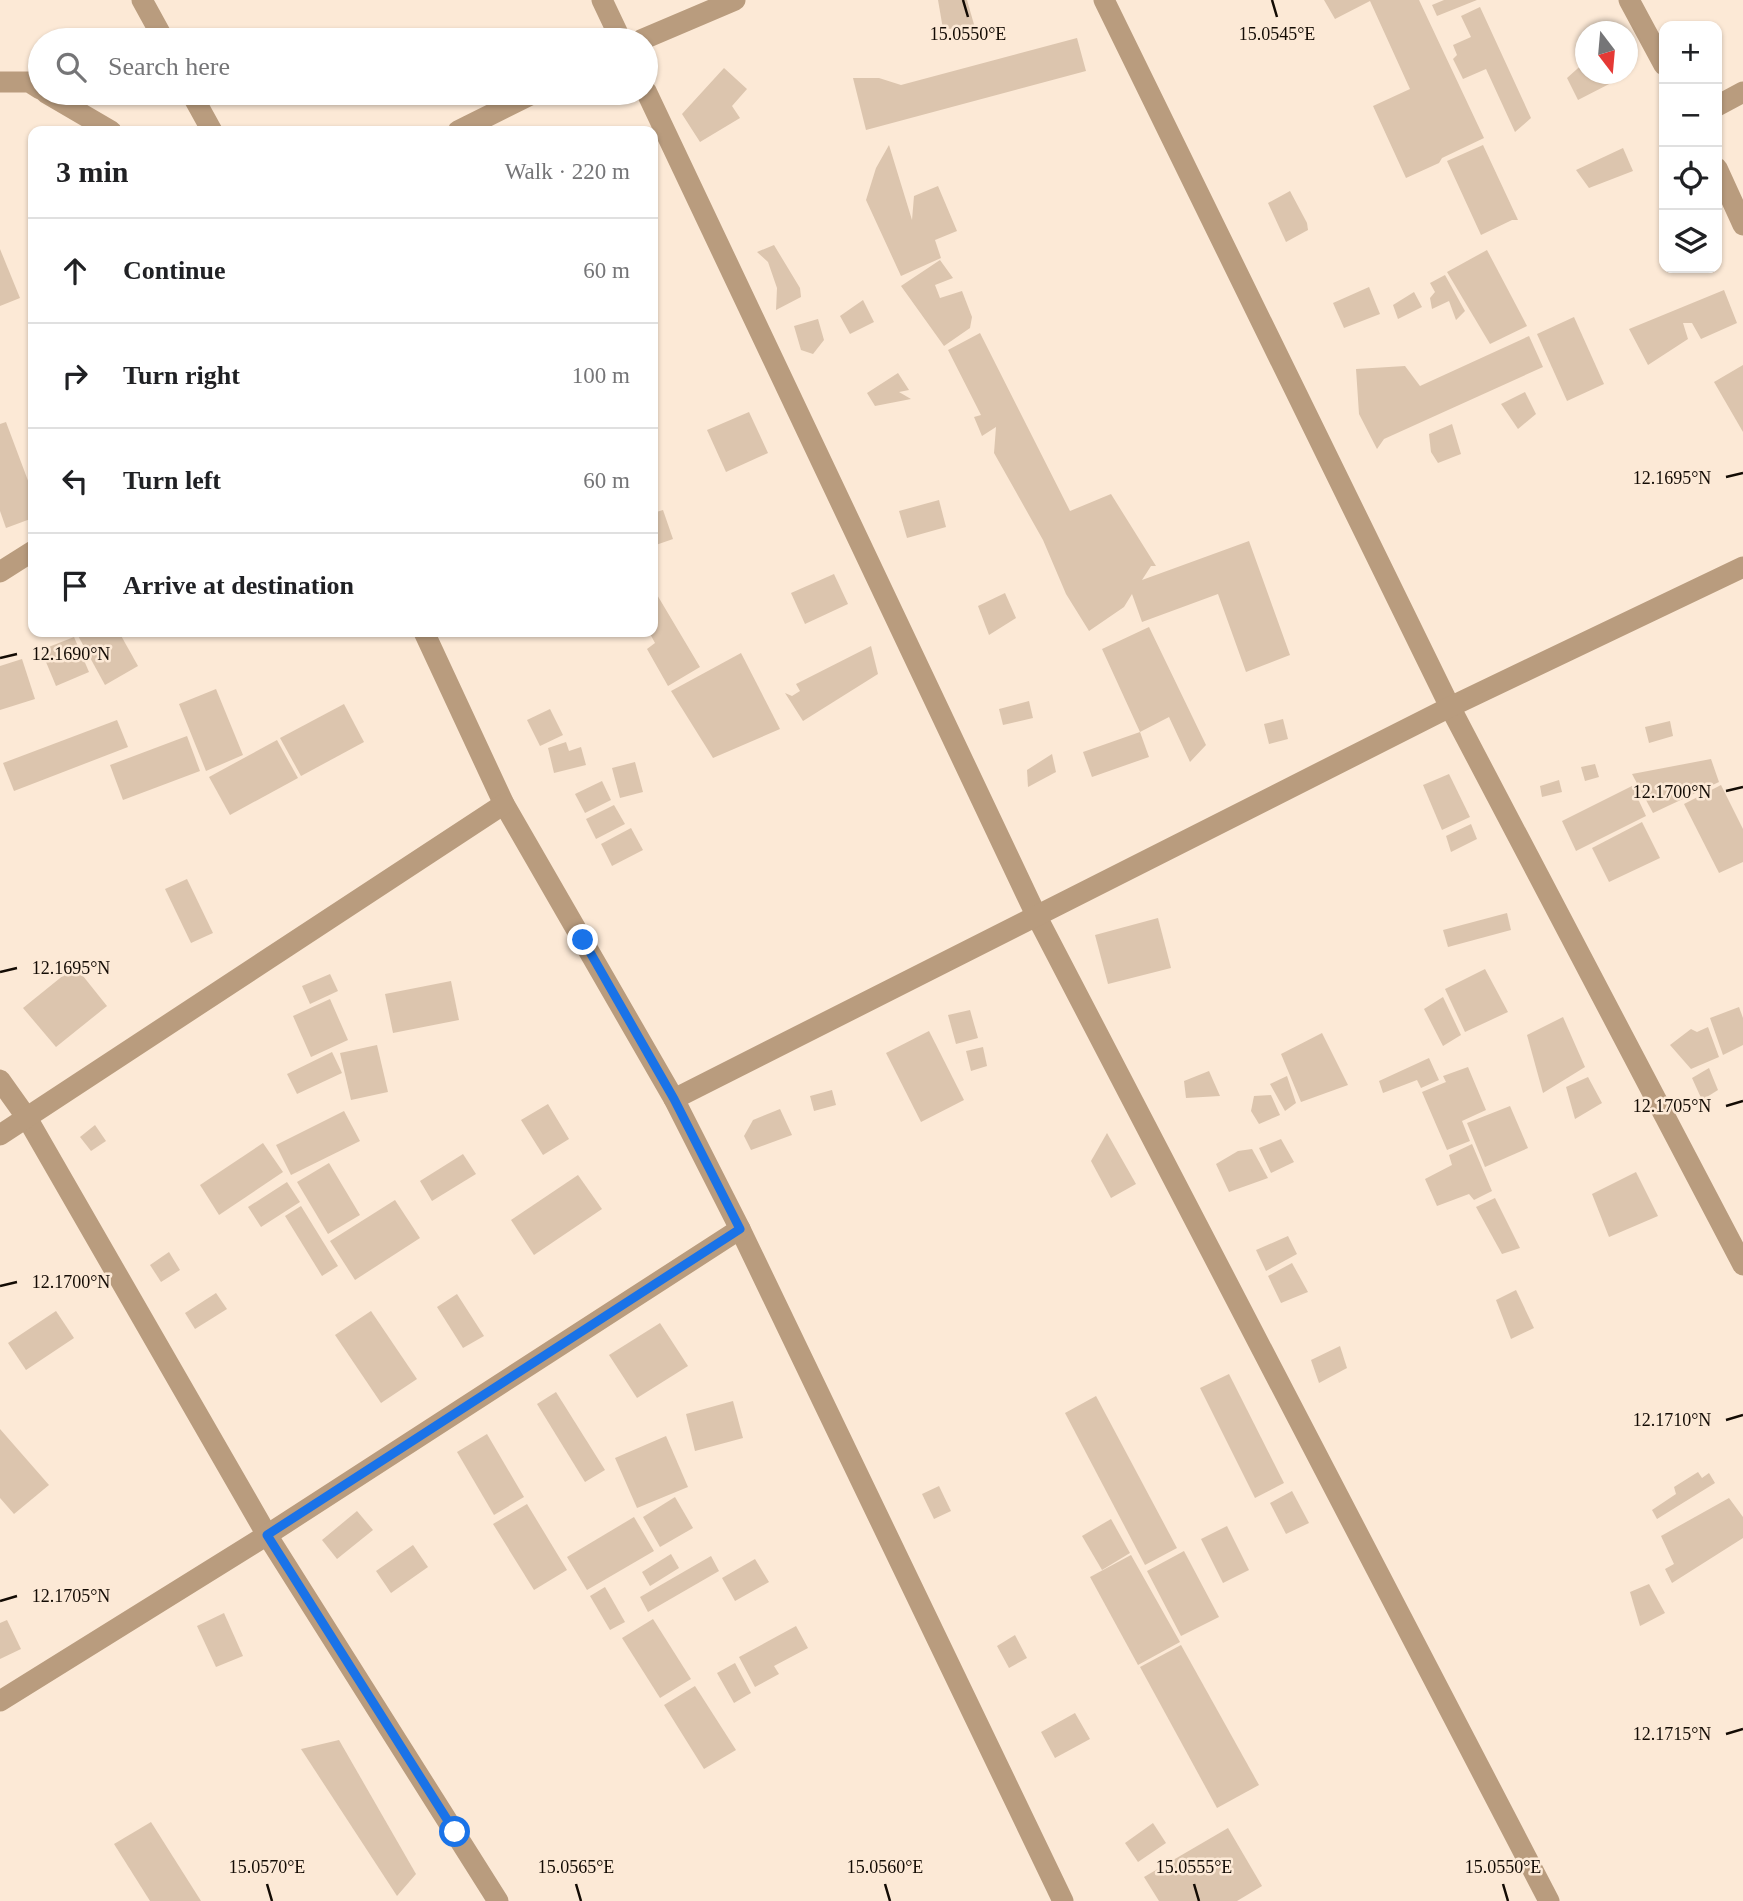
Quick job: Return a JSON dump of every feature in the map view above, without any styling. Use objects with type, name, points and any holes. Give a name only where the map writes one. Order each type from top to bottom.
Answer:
[{"type":"street","points":[[142,0],[157,28]]},
{"type":"street","points":[[601,0],[615,28]]},
{"type":"street","points":[[658,33],[734,0]]},
{"type":"street","points":[[1104,0],[1450,707],[1743,1265]]},
{"type":"street","points":[[1629,0],[1659,56]]},
{"type":"street","points":[[0,82],[28,82]]},
{"type":"street","points":[[1722,103],[1743,92]]},
{"type":"street","points":[[67,105],[102,126]]},
{"type":"street","points":[[198,105],[209,126]]},
{"type":"street","points":[[468,126],[510,105]]},
{"type":"street","points":[[653,105],[1037,917],[1549,1901]]},
{"type":"street","points":[[1722,179],[1743,225]]},
{"type":"street","points":[[0,572],[28,554]]},
{"type":"street","points":[[674,1099],[1450,707],[1743,567]]},
{"type":"street","points":[[426,637],[504,804],[674,1099],[740,1229],[1063,1901]]},
{"type":"street","points":[[0,1135],[504,804]]},
{"type":"street","points":[[0,1080],[27,1118],[267,1535],[498,1901]]},
{"type":"street","points":[[0,1701],[267,1535],[740,1229]]},
{"type":"building","points":[[938,0],[967,0],[975,28],[943,29]]},
{"type":"building","points":[[1324,0],[1419,0],[1484,138],[1406,178],[1373,106],[1410,89],[1370,1],[1335,19]]},
{"type":"building","points":[[1444,0],[1477,0],[1437,16],[1432,5]]},
{"type":"building","points":[[1480,7],[1531,118],[1515,132],[1486,69],[1463,79],[1453,59],[1457,55],[1453,45],[1471,37],[1461,16]]},
{"type":"building","points":[[1077,38],[1086,71],[866,130],[853,78],[879,78],[901,85]]},
{"type":"building","points":[[724,68],[747,89],[732,106],[740,118],[700,142],[682,114]]},
{"type":"building","points":[[1575,71],[1575,84],[1609,84],[1578,100],[1567,78]]},
{"type":"building","points":[[889,145],[912,220],[914,196],[938,186],[957,231],[935,240],[941,258],[901,276],[866,200],[876,168]]},
{"type":"building","points":[[1483,145],[1518,220],[1512,220],[1481,235],[1447,161]]},
{"type":"building","points":[[1623,148],[1633,171],[1589,188],[1576,170]]},
{"type":"building","points":[[1290,191],[1308,230],[1286,242],[1268,203]]},
{"type":"building","points":[[774,245],[800,288],[801,297],[776,310],[777,288],[768,262],[757,252]]},
{"type":"building","points":[[0,249],[20,298],[0,306]]},
{"type":"building","points":[[1487,250],[1527,326],[1490,344],[1447,272]]},
{"type":"building","points":[[940,260],[953,278],[935,285],[940,298],[962,291],[972,317],[970,328],[944,346],[901,286]]},
{"type":"building","points":[[1445,275],[1465,311],[1456,320],[1449,301],[1432,309],[1430,298],[1435,292],[1430,283]]},
{"type":"building","points":[[1369,287],[1380,314],[1344,328],[1333,303]]},
{"type":"building","points":[[1724,290],[1737,323],[1701,339],[1692,323],[1683,323],[1688,339],[1648,365],[1629,329]]},
{"type":"building","points":[[1414,292],[1422,307],[1398,319],[1393,305]]},
{"type":"building","points":[[863,300],[874,322],[850,334],[840,316]]},
{"type":"building","points":[[1574,317],[1604,384],[1567,401],[1537,334]]},
{"type":"building","points":[[818,319],[824,340],[813,354],[801,350],[794,326]]},
{"type":"building","points":[[980,333],[1070,511],[1111,494],[1156,566],[1151,566],[1142,580],[1249,541],[1290,655],[1246,672],[1218,594],[1142,622],[1132,594],[1124,607],[1089,631],[1066,594],[1043,540],[994,453],[996,427],[982,436],[974,417],[981,415],[948,350]]},
{"type":"building","points":[[1529,336],[1543,367],[1384,439],[1377,449],[1359,414],[1356,369],[1405,366],[1420,386]]},
{"type":"building","points":[[1743,365],[1743,432],[1714,382]]},
{"type":"building","points":[[898,373],[909,390],[899,392],[911,399],[875,406],[867,393]]},
{"type":"building","points":[[1525,392],[1536,414],[1518,429],[1501,404]]},
{"type":"building","points":[[749,412],[768,453],[726,472],[707,430]]},
{"type":"building","points":[[6,422],[28,481],[28,520],[6,528],[0,511],[0,424]]},
{"type":"building","points":[[1452,424],[1461,454],[1438,463],[1431,452],[1429,434]]},
{"type":"building","points":[[939,500],[946,527],[907,538],[899,511]]},
{"type":"building","points":[[663,510],[673,539],[658,544],[658,512]]},
{"type":"building","points":[[834,574],[848,604],[805,624],[791,593]]},
{"type":"building","points":[[1005,593],[1016,618],[989,635],[978,606]]},
{"type":"building","points":[[658,596],[700,667],[668,686],[647,649],[655,643],[652,637],[658,637]]},
{"type":"building","points":[[1149,627],[1206,745],[1190,762],[1169,717],[1140,732],[1102,649]]},
{"type":"building","points":[[74,637],[89,672],[56,686],[41,650]]},
{"type":"building","points":[[79,637],[122,637],[138,666],[105,685]]},
{"type":"building","points":[[871,646],[878,674],[803,721],[785,693],[792,696],[800,691],[796,684]]},
{"type":"building","points":[[741,653],[780,729],[713,758],[671,691]]},
{"type":"building","points":[[22,659],[35,699],[0,710],[0,666]]},
{"type":"building","points":[[216,689],[243,755],[206,771],[179,704]]},
{"type":"building","points":[[1029,701],[1033,718],[1003,725],[999,709]]},
{"type":"building","points":[[344,704],[364,742],[301,776],[280,738]]},
{"type":"building","points":[[550,709],[563,735],[540,746],[527,720]]},
{"type":"building","points":[[1283,719],[1288,739],[1269,744],[1264,724]]},
{"type":"building","points":[[117,720],[128,747],[14,791],[3,763]]},
{"type":"building","points":[[1670,721],[1673,736],[1649,743],[1645,727]]},
{"type":"building","points":[[1140,732],[1149,757],[1092,777],[1083,752]]},
{"type":"building","points":[[187,736],[200,771],[123,800],[110,765]]},
{"type":"building","points":[[277,740],[298,778],[230,815],[209,777]]},
{"type":"building","points":[[566,742],[569,751],[581,747],[586,765],[554,773],[548,748]]},
{"type":"building","points":[[1052,754],[1056,772],[1028,787],[1027,770]]},
{"type":"building","points":[[1711,759],[1719,782],[1653,813],[1632,774]]},
{"type":"building","points":[[635,762],[643,792],[620,798],[612,768]]},
{"type":"building","points":[[1595,764],[1599,777],[1585,781],[1581,767]]},
{"type":"building","points":[[1449,774],[1470,817],[1442,830],[1423,785]]},
{"type":"building","points":[[1559,780],[1562,792],[1542,797],[1540,786]]},
{"type":"building","points":[[602,781],[611,800],[585,813],[575,794]]},
{"type":"building","points":[[1721,785],[1743,829],[1743,862],[1719,873],[1684,804]]},
{"type":"building","points":[[1632,786],[1646,816],[1576,851],[1562,821]]},
{"type":"building","points":[[614,805],[625,824],[596,839],[586,819]]},
{"type":"building","points":[[1642,822],[1660,858],[1609,882],[1592,848]]},
{"type":"building","points":[[1471,824],[1477,839],[1451,852],[1446,836]]},
{"type":"building","points":[[631,828],[643,850],[612,866],[601,844]]},
{"type":"building","points":[[187,879],[213,933],[191,943],[165,889]]},
{"type":"building","points":[[1507,913],[1511,930],[1448,947],[1443,930]]},
{"type":"building","points":[[1158,918],[1171,968],[1108,984],[1095,935]]},
{"type":"building","points":[[75,966],[107,1006],[56,1047],[23,1008]]},
{"type":"building","points":[[1485,969],[1508,1012],[1465,1032],[1445,989]]},
{"type":"building","points":[[330,974],[338,991],[310,1004],[302,986]]},
{"type":"building","points":[[451,981],[459,1020],[393,1033],[385,994]]},
{"type":"building","points":[[1443,997],[1461,1035],[1443,1046],[1424,1009]]},
{"type":"building","points":[[330,999],[348,1040],[311,1057],[293,1016]]},
{"type":"building","points":[[1739,1007],[1743,1018],[1743,1045],[1723,1055],[1710,1018]]},
{"type":"building","points":[[970,1010],[978,1038],[956,1044],[948,1015]]},
{"type":"building","points":[[1563,1017],[1585,1067],[1543,1093],[1527,1035]]},
{"type":"building","points":[[1708,1027],[1719,1057],[1691,1069],[1670,1045],[1691,1029],[1697,1032]]},
{"type":"building","points":[[929,1031],[964,1100],[921,1122],[886,1053]]},
{"type":"building","points":[[1322,1033],[1348,1085],[1301,1102],[1281,1054]]},
{"type":"building","points":[[377,1045],[388,1092],[351,1100],[340,1053]]},
{"type":"building","points":[[983,1047],[987,1066],[971,1071],[966,1051]]},
{"type":"building","points":[[332,1052],[342,1073],[297,1094],[287,1074]]},
{"type":"building","points":[[1429,1058],[1439,1080],[1421,1088],[1417,1080],[1383,1093],[1379,1081]]},
{"type":"building","points":[[1468,1067],[1486,1110],[1462,1121],[1470,1141],[1447,1150],[1422,1092],[1446,1082],[1443,1076]]},
{"type":"building","points":[[1709,1068],[1718,1090],[1702,1100],[1692,1078]]},
{"type":"building","points":[[1209,1071],[1220,1096],[1186,1098],[1184,1081]]},
{"type":"building","points":[[1287,1076],[1296,1103],[1285,1111],[1270,1084]]},
{"type":"building","points":[[1588,1077],[1602,1103],[1575,1119],[1566,1087]]},
{"type":"building","points":[[832,1090],[836,1105],[814,1111],[810,1096]]},
{"type":"building","points":[[1271,1095],[1280,1115],[1259,1124],[1251,1111],[1254,1096]]},
{"type":"building","points":[[548,1104],[569,1139],[543,1155],[521,1120]]},
{"type":"building","points":[[1510,1106],[1528,1148],[1485,1167],[1467,1123]]},
{"type":"building","points":[[780,1109],[792,1135],[751,1150],[744,1136],[753,1120]]},
{"type":"building","points":[[344,1111],[360,1141],[291,1175],[276,1145]]},
{"type":"building","points":[[95,1125],[106,1141],[91,1151],[80,1137]]},
{"type":"building","points":[[1107,1133],[1136,1184],[1111,1198],[1091,1161]]},
{"type":"building","points":[[1281,1139],[1294,1162],[1271,1173],[1259,1148]]},
{"type":"building","points":[[263,1143],[283,1172],[219,1215],[200,1185]]},
{"type":"building","points":[[1472,1144],[1492,1191],[1474,1200],[1469,1194],[1437,1206],[1425,1179],[1452,1165],[1449,1155]]},
{"type":"building","points":[[1252,1149],[1268,1178],[1229,1192],[1216,1164],[1238,1151]]},
{"type":"building","points":[[463,1154],[476,1174],[432,1201],[420,1181]]},
{"type":"building","points":[[329,1163],[360,1215],[328,1234],[297,1182]]},
{"type":"building","points":[[1636,1172],[1658,1216],[1609,1237],[1592,1194]]},
{"type":"building","points":[[578,1175],[602,1209],[534,1255],[511,1220]]},
{"type":"building","points":[[287,1182],[300,1202],[261,1227],[248,1207]]},
{"type":"building","points":[[1495,1198],[1520,1248],[1502,1254],[1476,1207]]},
{"type":"building","points":[[395,1200],[420,1238],[355,1280],[330,1241]]},
{"type":"building","points":[[301,1206],[338,1266],[322,1276],[285,1216]]},
{"type":"building","points":[[1288,1236],[1297,1254],[1266,1271],[1256,1250]]},
{"type":"building","points":[[169,1252],[180,1270],[161,1282],[150,1265]]},
{"type":"building","points":[[1292,1263],[1308,1292],[1281,1303],[1268,1276]]},
{"type":"building","points":[[1516,1290],[1534,1328],[1511,1339],[1496,1300]]},
{"type":"building","points":[[216,1293],[227,1309],[195,1329],[185,1313]]},
{"type":"building","points":[[457,1294],[484,1336],[463,1348],[437,1307]]},
{"type":"building","points":[[56,1311],[74,1338],[26,1370],[8,1343]]},
{"type":"building","points":[[371,1311],[417,1379],[381,1403],[335,1335]]},
{"type":"building","points":[[660,1323],[688,1366],[637,1398],[609,1355]]},
{"type":"building","points":[[1340,1346],[1347,1368],[1319,1383],[1311,1360]]},
{"type":"building","points":[[1229,1374],[1284,1483],[1255,1498],[1200,1388]]},
{"type":"building","points":[[556,1392],[605,1470],[585,1482],[537,1404]]},
{"type":"building","points":[[1096,1396],[1177,1548],[1145,1565],[1065,1413]]},
{"type":"building","points":[[733,1401],[743,1438],[695,1451],[686,1414]]},
{"type":"building","points":[[0,1429],[49,1485],[14,1514],[0,1498]]},
{"type":"building","points":[[487,1434],[524,1497],[494,1515],[457,1452]]},
{"type":"building","points":[[666,1436],[688,1487],[637,1508],[615,1458]]},
{"type":"building","points":[[1698,1472],[1702,1478],[1709,1473],[1715,1483],[1657,1519],[1652,1510],[1676,1494],[1674,1487]]},
{"type":"building","points":[[939,1486],[951,1511],[934,1519],[922,1494]]},
{"type":"building","points":[[1292,1491],[1309,1523],[1286,1534],[1270,1503]]},
{"type":"building","points":[[675,1497],[693,1528],[660,1547],[643,1517]]},
{"type":"building","points":[[1729,1498],[1743,1517],[1743,1538],[1672,1583],[1665,1569],[1674,1564],[1661,1536]]},
{"type":"building","points":[[527,1504],[567,1570],[534,1590],[493,1524]]},
{"type":"building","points":[[357,1511],[373,1530],[337,1559],[322,1540]]},
{"type":"building","points":[[634,1517],[654,1551],[587,1590],[567,1557]]},
{"type":"building","points":[[1111,1519],[1130,1553],[1102,1570],[1082,1536]]},
{"type":"building","points":[[1227,1526],[1249,1570],[1223,1583],[1201,1539]]},
{"type":"building","points":[[413,1545],[428,1567],[391,1593],[376,1571]]},
{"type":"building","points":[[1184,1551],[1219,1617],[1181,1636],[1147,1571]]},
{"type":"building","points":[[671,1554],[679,1568],[650,1586],[642,1572]]},
{"type":"building","points":[[1131,1555],[1180,1642],[1138,1665],[1090,1577]]},
{"type":"building","points":[[711,1556],[719,1571],[648,1612],[640,1597]]},
{"type":"building","points":[[755,1559],[769,1582],[735,1601],[722,1578]]},
{"type":"building","points":[[1649,1584],[1665,1613],[1640,1626],[1630,1592]]},
{"type":"building","points":[[605,1587],[625,1622],[610,1630],[590,1596]]},
{"type":"building","points":[[224,1613],[243,1656],[216,1667],[197,1626]]},
{"type":"building","points":[[653,1619],[691,1679],[660,1698],[622,1638]]},
{"type":"building","points":[[7,1620],[21,1649],[0,1659],[0,1623]]},
{"type":"building","points":[[796,1626],[808,1648],[774,1666],[779,1674],[755,1687],[739,1657]]},
{"type":"building","points":[[1015,1635],[1027,1658],[1009,1668],[997,1646]]},
{"type":"building","points":[[1181,1645],[1259,1785],[1217,1808],[1140,1667]]},
{"type":"building","points":[[735,1663],[751,1693],[734,1703],[717,1673]]},
{"type":"building","points":[[695,1686],[736,1750],[704,1769],[664,1705]]},
{"type":"building","points":[[1075,1713],[1090,1739],[1055,1758],[1041,1732]]},
{"type":"building","points":[[339,1740],[416,1874],[397,1896],[301,1749]]},
{"type":"building","points":[[151,1822],[201,1901],[150,1901],[114,1844]]},
{"type":"building","points":[[1153,1823],[1166,1843],[1138,1862],[1125,1843]]},
{"type":"building","points":[[1228,1828],[1262,1886],[1237,1901],[1159,1901],[1144,1877]]},
{"type":"route","points":[[455,1832],[267,1535],[740,1229],[674,1099],[583,940]]}]
